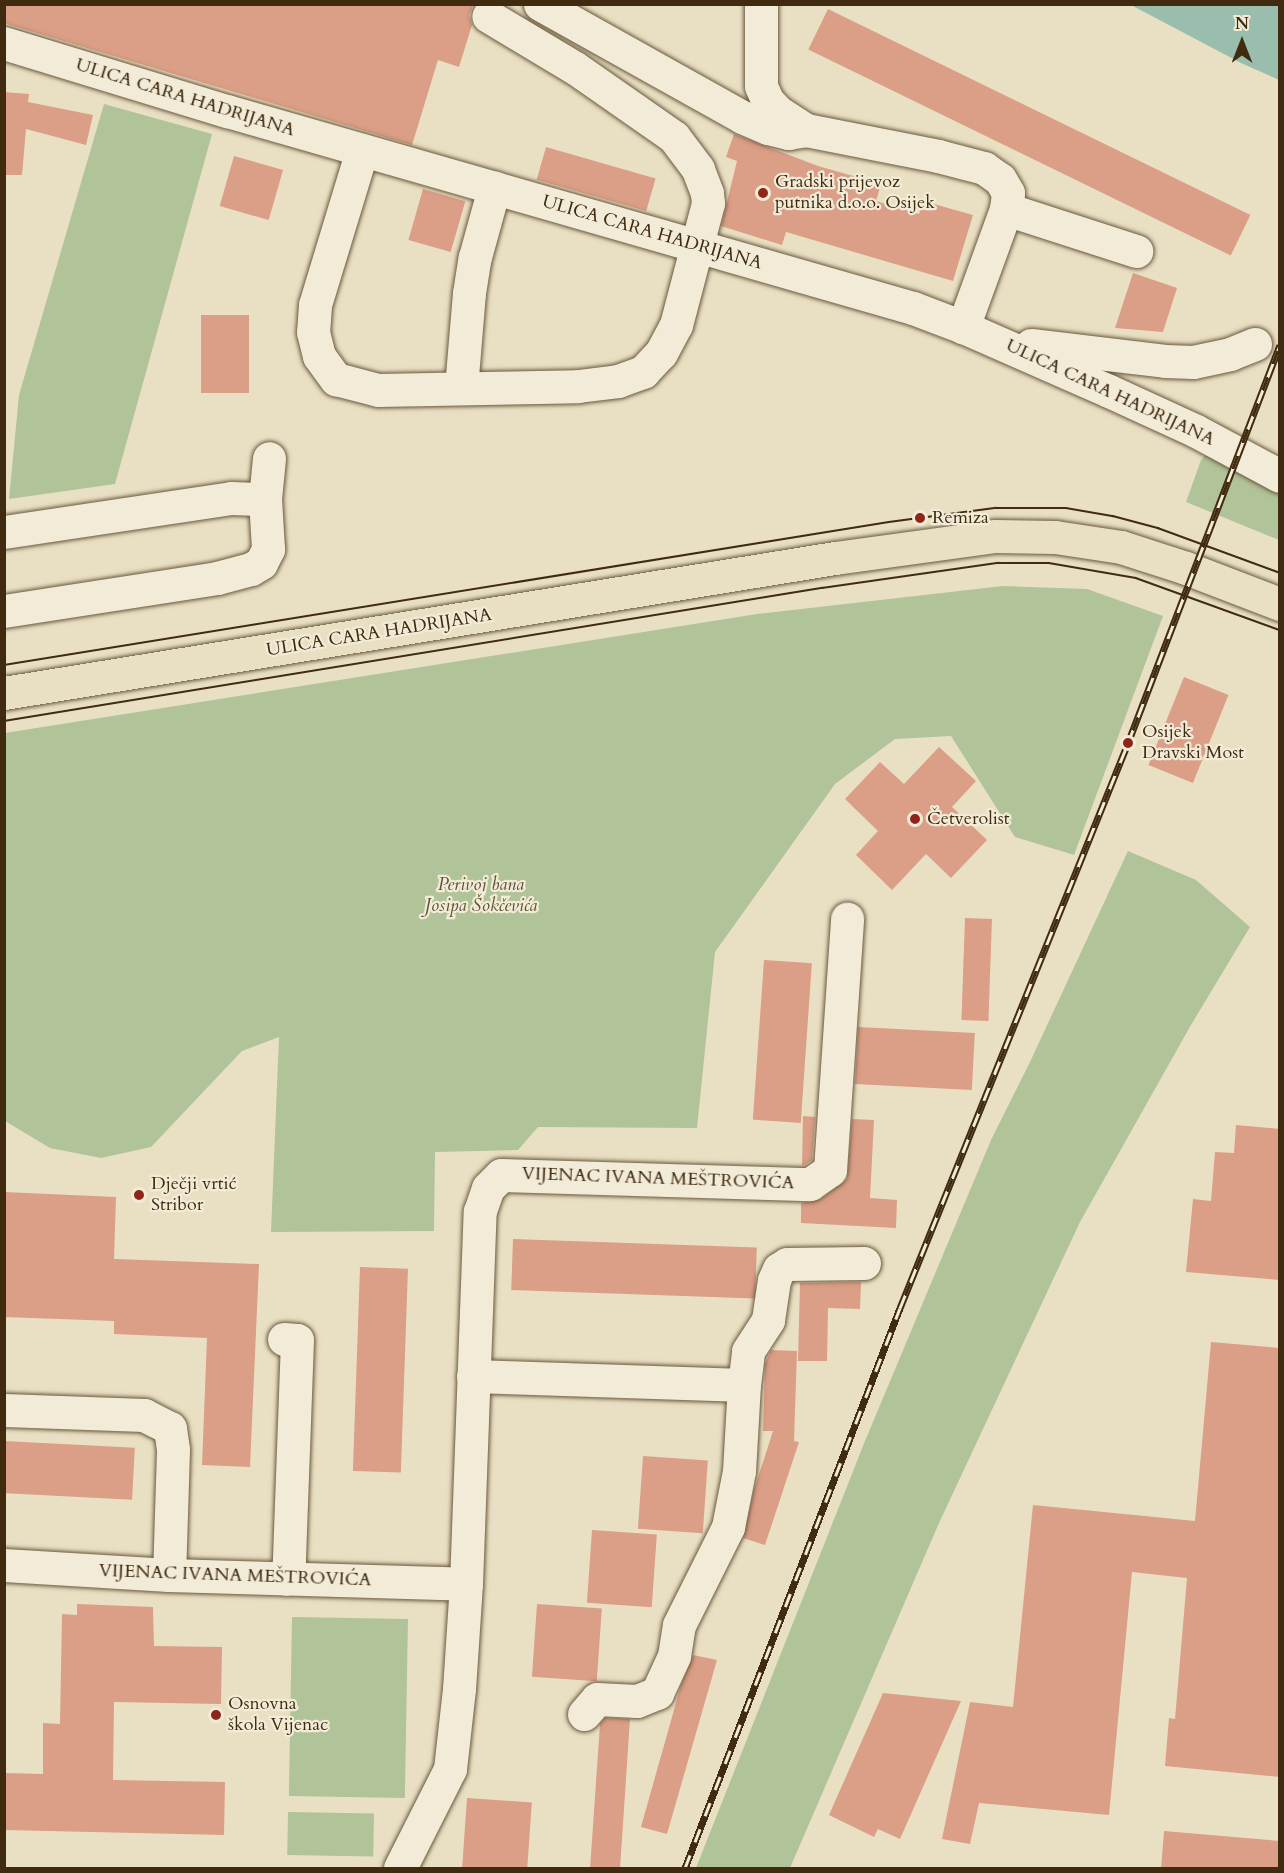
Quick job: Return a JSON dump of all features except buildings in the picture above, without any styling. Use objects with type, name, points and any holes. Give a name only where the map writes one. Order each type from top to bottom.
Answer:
[{"type":"main road","name":"ULICA CARA HADRIJANA","points":[[4,693],[845,556],[995,536],[1055,537],[1121,547],[1186,568],[1280,604]]},
{"type":"street","points":[[540,4],[742,117],[768,128],[788,133],[806,130],[938,156],[984,168],[1000,179],[1008,193],[1006,209],[963,327]]},
{"type":"street","points":[[761,4],[761,87],[767,100],[778,112],[806,130]]},
{"type":"street","points":[[362,150],[315,305],[313,333],[319,356],[336,379],[378,390],[578,386],[618,381],[643,372],[661,353],[676,325],[708,203],[707,193],[698,169],[674,137],[575,68],[488,16]]},
{"type":"street","name":"ULICA CARA HADRIJANA","points":[[4,44],[362,150],[870,295],[999,342],[1196,431],[1280,476]]},
{"type":"street","points":[[461,388],[470,284],[494,188]]},
{"type":"street","points":[[1006,209],[1136,251]]},
{"type":"street","points":[[999,342],[1165,361],[1193,362],[1230,354],[1255,344]]},
{"type":"street","points":[[4,611],[218,578],[251,569],[261,563],[268,549],[265,499],[269,458]]},
{"type":"street","points":[[4,532],[231,498],[265,499]]},
{"type":"street","name":"VIJENAC IVANA MEŠTROVIĆA","points":[[400,1869],[450,1769],[466,1584],[480,1211],[488,1188],[501,1175],[810,1184],[830,1170],[847,919]]},
{"type":"street","points":[[584,1714],[597,1699],[637,1701],[657,1693],[674,1656],[679,1626],[728,1527],[739,1471],[748,1351],[768,1320],[774,1280],[779,1269],[787,1264],[864,1263]]},
{"type":"street","points":[[284,1339],[297,1340],[289,1562],[286,1579]]},
{"type":"street","points":[[473,1376],[744,1385]]},
{"type":"street","points":[[4,1410],[144,1415],[170,1428],[173,1450],[169,1575]]},
{"type":"street","name":"VIJENAC IVANA MEŠTROVIĆA","points":[[4,1565],[169,1575],[466,1584]]},
{"type":"green space","points":[[104,104],[212,134],[115,484],[9,499],[19,395]]},
{"type":"green space","points":[[1209,451],[1279,489],[1279,540],[1186,502],[1201,460]]},
{"type":"green space","name":"Perivoj bana Josipa Šokčevića","points":[[1003,586],[1087,589],[1163,616],[1074,855],[1015,837],[951,736],[895,739],[835,784],[715,952],[697,1128],[538,1127],[518,1150],[435,1152],[434,1231],[271,1232],[279,1037],[242,1051],[151,1147],[101,1158],[50,1148],[5,1121],[5,733],[757,614]]},
{"type":"green space","points":[[1128,851],[1196,880],[1250,927],[1191,1025],[1080,1222],[939,1523],[790,1868],[696,1868],[865,1441],[991,1140],[1030,1062]]},
{"type":"green space","points":[[292,1617],[408,1619],[405,1798],[289,1796]]},
{"type":"green space","points":[[288,1812],[374,1814],[373,1856],[287,1855]]},
{"type":"shaded area","points":[[1131,5],[1279,5],[1279,80],[1241,63]]},
{"type":"tram line","points":[[4,665],[889,522],[996,508],[1066,508],[1113,516],[1158,528],[1280,573]]},
{"type":"tram line","points":[[4,721],[822,588],[998,563],[1049,563],[1136,578],[1280,630]]},
{"type":"railway","points":[[685,1868],[900,1308],[1128,743],[1280,345]]},
{"type":"place","name":"Gradski prijevoz putnika d.o.o. Osijek","points":[[763,193]]},
{"type":"place","name":"Remiza","points":[[920,518]]},
{"type":"place","name":"Osijek Dravski Most","points":[[1128,743]]},
{"type":"place","name":"Četverolist","points":[[915,819]]},
{"type":"place","name":"Dječji vrtić Stribor","points":[[139,1195]]},
{"type":"place","name":"Osnovna škola Vijenac","points":[[216,1715]]}]
